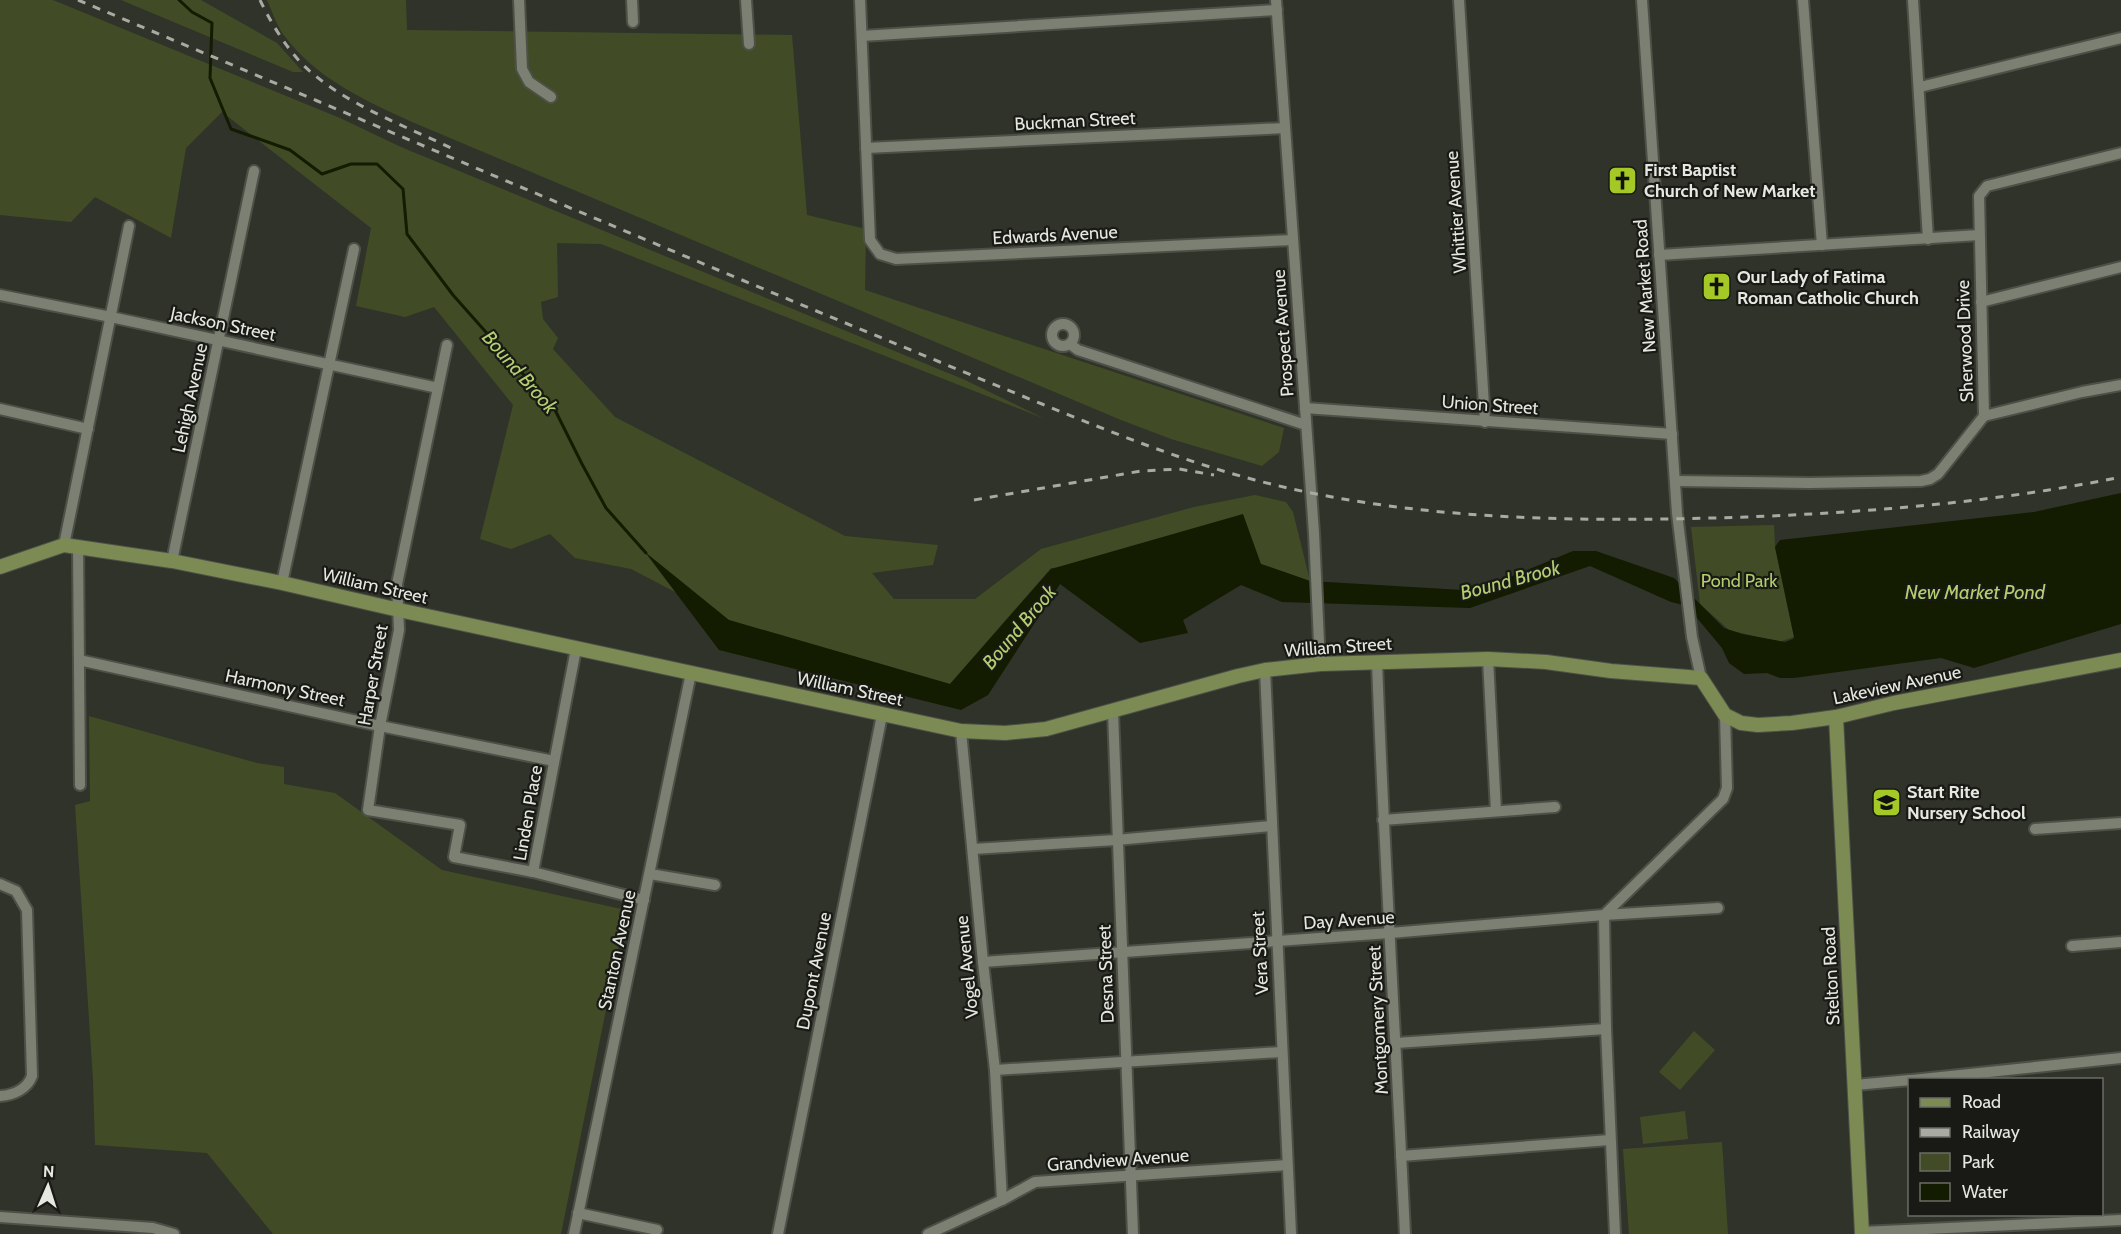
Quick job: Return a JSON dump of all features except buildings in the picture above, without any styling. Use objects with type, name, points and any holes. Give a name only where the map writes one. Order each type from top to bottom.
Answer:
[{"type":"main road","name":"William Street","points":[[0,567],[71,545],[172,561],[961,732],[1005,733],[1046,729],[1265,670],[1320,664],[1488,659],[1546,662],[1611,671],[1701,678]]},
{"type":"main road","name":"Lakeview Avenue","points":[[1725,715],[1741,723],[1758,725],[1836,717],[1894,703],[2121,660]]},
{"type":"main road","points":[[1701,678],[1725,715]]},
{"type":"main road","name":"Stelton Road","points":[[1836,717],[1862,1233]]},
{"type":"street","points":[[519,0],[522,69],[529,82],[551,98]]},
{"type":"street","points":[[632,0],[633,22]]},
{"type":"street","points":[[746,0],[749,44]]},
{"type":"street","name":"Edwards Avenue","points":[[860,0],[870,240],[880,254],[896,259],[1293,240]]},
{"type":"street","name":"Whittier Avenue","points":[[1459,0],[1485,422]]},
{"type":"street","name":"New Market Road","points":[[1642,0],[1683,569],[1688,611],[1701,678]]},
{"type":"street","points":[[1803,0],[1822,245]]},
{"type":"street","points":[[1913,0],[1928,239]]},
{"type":"street","points":[[862,36],[1276,5]]},
{"type":"street","name":"Prospect Avenue","points":[[1276,5],[1305,408],[1320,664]]},
{"type":"street","points":[[1920,87],[2121,38]]},
{"type":"street","name":"Buckman Street","points":[[866,148],[1285,128]]},
{"type":"street","name":"Sherwood Drive","points":[[1676,481],[1821,483],[1922,481],[1938,474],[1984,416],[1978,236],[1979,196],[1987,186],[2121,153]]},
{"type":"street","name":"Lehigh Avenue","points":[[172,561],[254,171]]},
{"type":"street","points":[[80,785],[79,660],[71,545],[88,429],[129,226]]},
{"type":"street","points":[[1659,255],[1978,236]]},
{"type":"street","points":[[282,583],[354,249]]},
{"type":"street","points":[[1981,302],[2121,267]]},
{"type":"street","name":"Jackson Street","points":[[0,295],[438,387]]},
{"type":"street","points":[[1070,344],[1078,350],[1306,425]]},
{"type":"street","name":"Harper Street","points":[[447,345],[397,584],[399,630],[380,726],[368,810],[460,825],[454,857],[533,872]]},
{"type":"street","points":[[1984,416],[2121,385]]},
{"type":"street","name":"Union Street","points":[[1305,408],[1672,434]]},
{"type":"street","points":[[0,410],[88,429]]},
{"type":"street","name":"Linden Place","points":[[576,649],[533,872],[644,900]]},
{"type":"street","points":[[1488,659],[1496,811]]},
{"type":"street","name":"Harmony Street","points":[[79,660],[380,726],[554,761]]},
{"type":"street","name":"Montgomery Street","points":[[1377,662],[1405,1234]]},
{"type":"street","name":"Vera Street","points":[[1265,670],[1291,1234]]},
{"type":"street","name":"Stanton Avenue","points":[[574,1234],[691,673]]},
{"type":"street","name":"Desna Street","points":[[1113,712],[1116,840],[1133,1234]]},
{"type":"street","name":"Dupont Avenue","points":[[778,1234],[882,715]]},
{"type":"street","points":[[1615,1234],[1606,1029],[1604,915],[1723,799],[1727,788],[1725,715]]},
{"type":"street","name":"Vogel Avenue","points":[[961,732],[995,1070],[1002,1200]]},
{"type":"street","points":[[1383,820],[1555,807]]},
{"type":"street","points":[[2035,829],[2121,823]]},
{"type":"street","points":[[972,849],[1116,840],[1271,826]]},
{"type":"street","points":[[650,874],[715,885]]},
{"type":"street","points":[[0,884],[16,891],[27,910],[32,1076],[29,1084],[16,1093],[0,1096]]},
{"type":"street","name":"Day Avenue","points":[[983,962],[1718,908]]},
{"type":"street","points":[[2072,946],[2121,942]]},
{"type":"street","points":[[1395,1043],[1606,1029]]},
{"type":"street","points":[[995,1070],[1281,1052]]},
{"type":"street","points":[[1942,1078],[2121,1058]]},
{"type":"street","points":[[1855,1085],[1908,1080]]},
{"type":"street","points":[[1401,1156],[1610,1140]]},
{"type":"street","name":"Grandview Avenue","points":[[928,1234],[1035,1182],[1287,1165]]},
{"type":"street","points":[[578,1213],[657,1230]]},
{"type":"street","points":[[0,1216],[153,1228],[174,1234]]},
{"type":"street","points":[[1862,1233],[1980,1220],[2091,1218],[2121,1220]]},
{"type":"green space","points":[[0,0],[53,0],[340,118],[401,147],[965,380],[1045,419],[601,244],[557,243],[558,297],[541,302],[543,319],[558,338],[553,349],[615,417],[845,536],[938,545],[933,565],[872,573],[894,599],[975,599],[1041,549],[1194,507],[1255,495],[1286,502],[1293,512],[1310,581],[1261,564],[1051,568],[950,684],[729,620],[631,569],[575,558],[550,534],[511,549],[480,539],[513,405],[434,307],[405,317],[356,306],[371,228],[222,112],[186,148],[171,238],[95,197],[71,222],[0,215]]},
{"type":"green space","points":[[121,0],[201,0],[277,43],[303,72],[293,72]]},
{"type":"green space","points":[[267,0],[406,0],[407,30],[792,35],[807,215],[866,229],[865,290],[1284,428],[1279,452],[1262,466],[1171,439],[1121,420],[412,122],[359,96],[310,63],[283,34]]},
{"type":"green space","name":"Pond Park","points":[[1774,525],[1775,547],[1794,637],[1779,642],[1729,630],[1700,604],[1691,527]]},
{"type":"green space","points":[[89,716],[257,763],[284,767],[284,784],[335,793],[442,870],[626,910],[561,1234],[273,1234],[207,1153],[95,1145],[93,1080],[75,805],[90,801]]},
{"type":"green space","points":[[1694,1031],[1715,1050],[1680,1090],[1659,1072]]},
{"type":"green space","points":[[1685,1111],[1688,1139],[1643,1144],[1640,1117]]},
{"type":"green space","points":[[1722,1142],[1728,1234],[1629,1234],[1623,1149]]},
{"type":"water","name":"New Market Pond","points":[[2121,493],[2121,624],[1974,668],[1941,658],[1794,678],[1780,678],[1767,673],[1744,674],[1729,663],[1722,648],[1687,606],[1671,602],[1590,566],[1470,608],[1282,602],[1241,585],[1183,620],[1188,633],[1140,643],[1060,584],[988,695],[961,710],[719,650],[645,552],[729,620],[950,684],[1051,569],[1243,514],[1261,564],[1310,581],[1463,590],[1483,588],[1573,551],[1596,551],[1674,578],[1724,628],[1742,634],[1785,642],[1794,637],[1775,547],[1780,540],[2034,512]]},
{"type":"waterway","name":"Bound Brook","points":[[179,0],[192,12],[212,23],[210,78],[231,129],[290,150],[322,174],[351,164],[377,164],[403,189],[407,234],[453,295],[555,410],[606,508],[646,553]]},
{"type":"railway","points":[[78,0],[1071,416],[1186,459],[1275,485],[1333,497],[1451,513],[1510,517],[1628,519],[1747,517],[1935,505],[2075,486],[2121,477]]},
{"type":"railway","points":[[260,0],[290,50],[319,79],[374,112],[451,148]]},
{"type":"railway","points":[[974,500],[1141,471],[1179,469],[1214,475]]},
{"type":"place","name":"First Baptist Church of New Market","points":[[1623,180]]},
{"type":"place","name":"Our Lady of Fatima Roman Catholic Church","points":[[1716,287]]},
{"type":"place","name":"Start Rite Nursery School","points":[[1886,802]]}]
